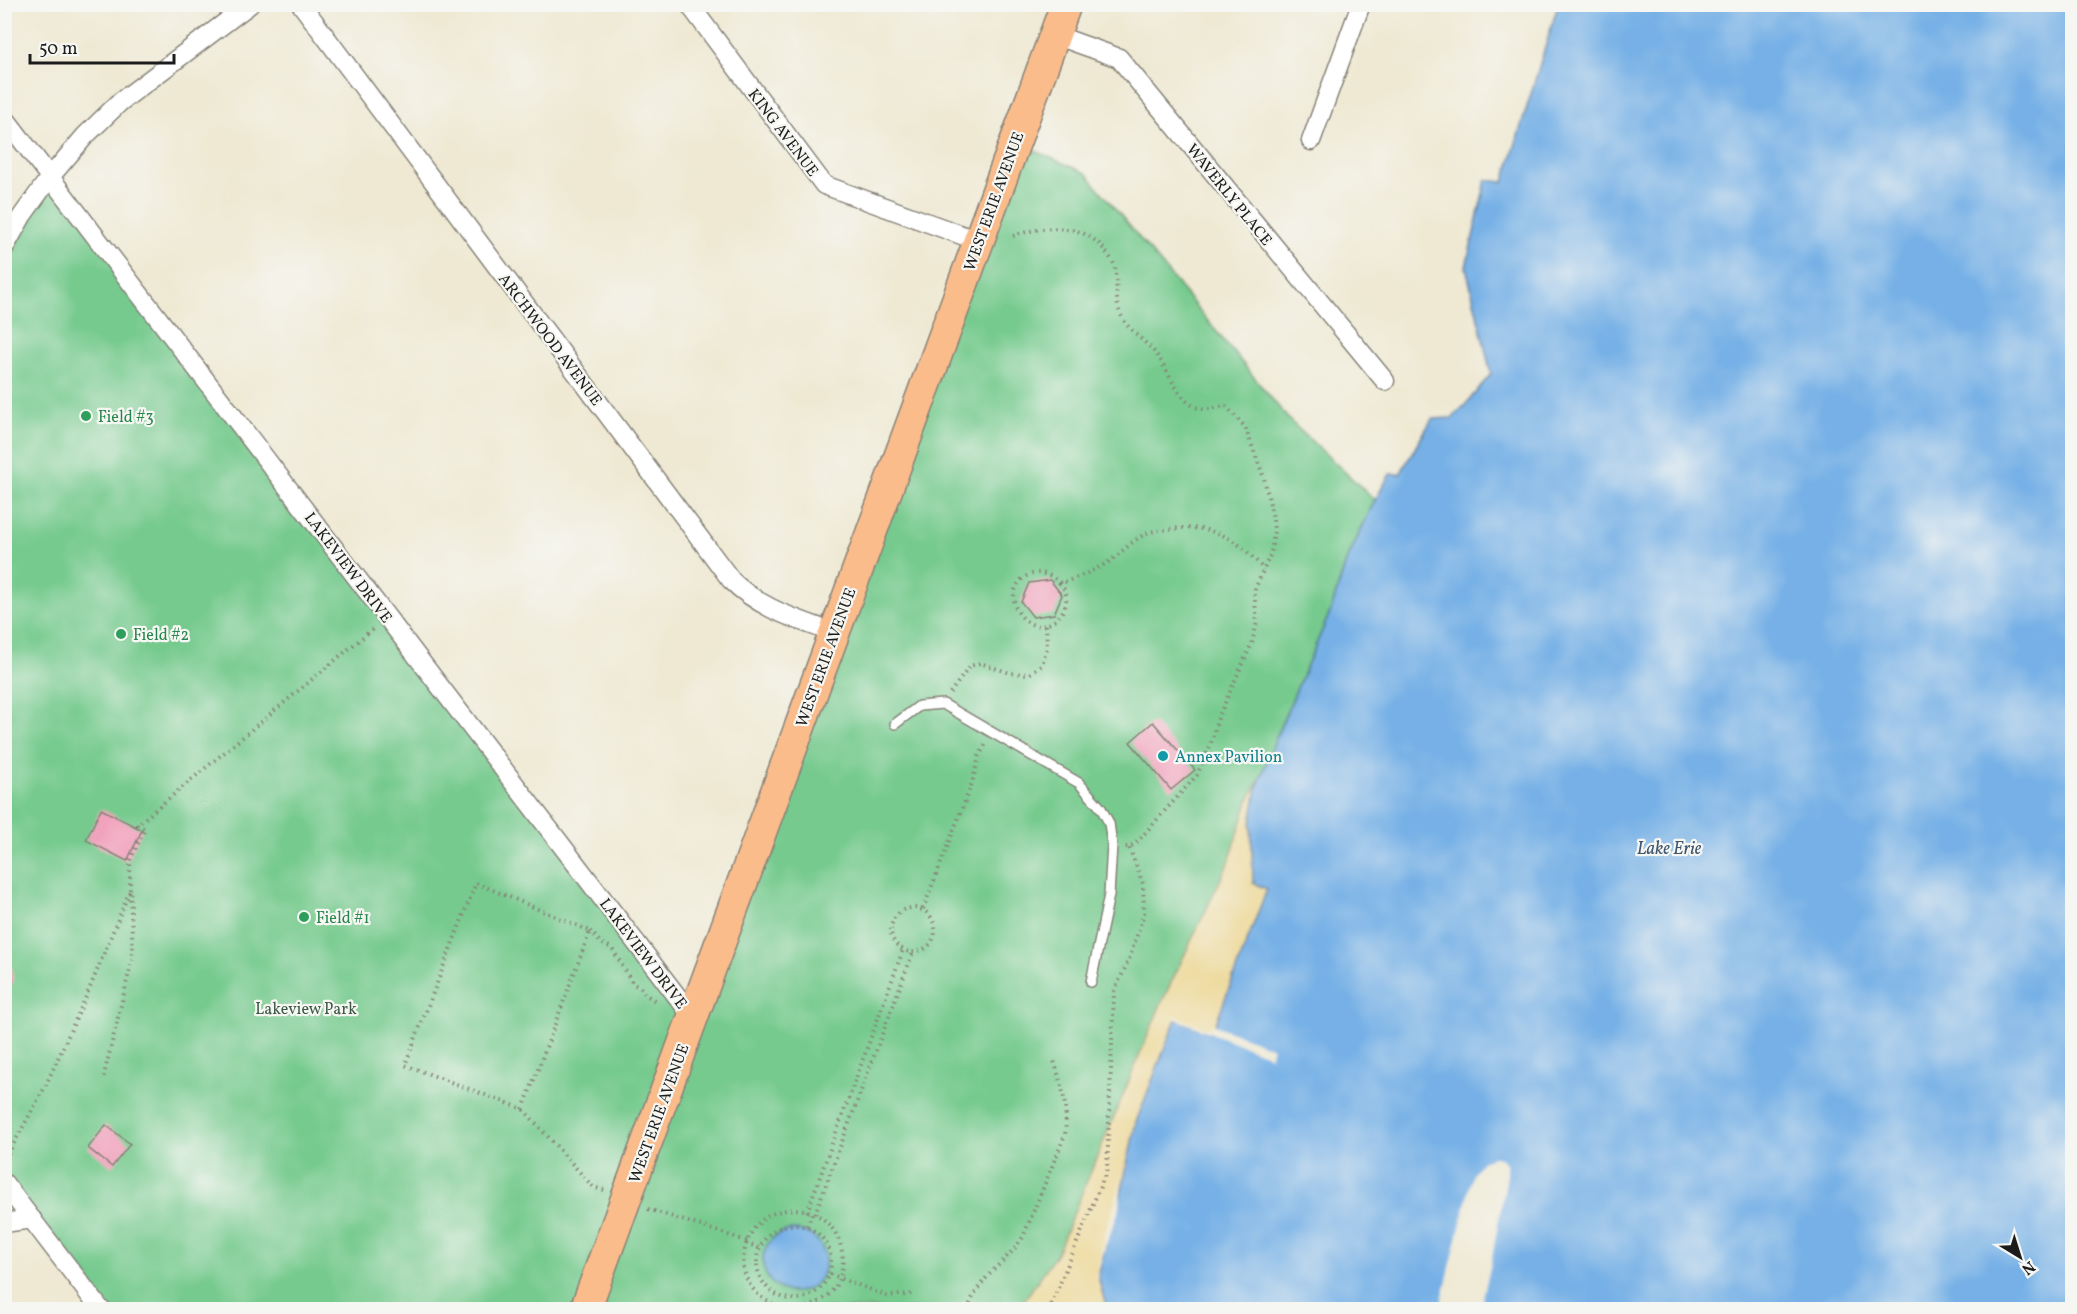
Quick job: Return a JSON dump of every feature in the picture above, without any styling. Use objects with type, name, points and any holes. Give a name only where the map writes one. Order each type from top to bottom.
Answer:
[{"type":"main road","name":"WEST ERIE AVENUE","points":[[585,1310],[1066,4]]},
{"type":"street","points":[[4,248],[22,216],[50,177],[85,136],[120,102],[250,4]]},
{"type":"street","name":"ARCHWOOD AVENUE","points":[[301,4],[731,580],[760,604],[834,633]]},
{"type":"street","name":"KING AVENUE","points":[[689,4],[824,184],[978,242]]},
{"type":"street","points":[[1311,141],[1361,4]]},
{"type":"street","name":"WAVERLY PLACE","points":[[1055,35],[1119,58],[1385,381]]},
{"type":"street","name":"LAKEVIEW DRIVE","points":[[4,117],[693,1017]]},
{"type":"street","points":[[4,1183],[101,1310]]},
{"type":"street","points":[[4,1223],[32,1219]]},
{"type":"lane","points":[[895,724],[919,706],[943,704],[1079,783],[1101,808],[1109,823],[1112,845],[1109,895],[1091,982]]},
{"type":"path","points":[[1013,236],[1034,228],[1054,228],[1075,230],[1098,241],[1115,265],[1117,299],[1121,316],[1159,357],[1179,391],[1202,409],[1226,406],[1245,427],[1264,478],[1273,518],[1271,553],[1254,591],[1257,621],[1252,643],[1218,718],[1210,746],[1197,775],[1136,843],[1129,847],[1112,845]]},
{"type":"path","points":[[1060,583],[1110,561],[1128,544],[1150,532],[1194,527],[1218,533],[1236,541],[1250,553],[1264,571]]},
{"type":"path","points":[[1038,572],[1048,573],[1060,583],[1064,587],[1066,600],[1063,614],[1054,622],[1032,624],[1016,609],[1014,600],[1016,587],[1022,579],[1038,572]]},
{"type":"path","points":[[103,1079],[133,956],[130,860],[145,829],[137,825],[387,617]]},
{"type":"path","points":[[943,704],[962,674],[970,666],[981,663],[1010,673],[1029,674],[1042,665],[1047,648],[1046,624]]},
{"type":"path","points":[[923,909],[972,783],[979,756],[992,733]]},
{"type":"path","points":[[1049,1310],[1107,1170],[1114,992],[1138,934],[1144,913],[1143,884],[1129,847]]},
{"type":"path","points":[[608,1191],[593,1187],[523,1109],[405,1065],[476,883],[590,931],[601,943],[612,948],[633,984],[665,1007]]},
{"type":"path","points":[[8,1154],[45,1087],[89,990],[130,890]]},
{"type":"path","points":[[908,908],[923,909],[934,920],[935,935],[928,947],[913,952],[903,950],[892,938],[892,924],[895,917],[900,911],[908,908]]},
{"type":"path","points":[[523,1109],[590,931]]},
{"type":"path","points":[[807,1226],[832,1142],[903,950]]},
{"type":"path","points":[[811,1213],[840,1145],[913,952]]},
{"type":"path","points":[[876,1024],[884,1028]]},
{"type":"path","points":[[968,1310],[975,1292],[1023,1237],[1065,1135],[1067,1117],[1065,1092],[1053,1058]]},
{"type":"path","points":[[853,1086],[861,1090]]},
{"type":"path","points":[[832,1142],[840,1145]]},
{"type":"path","points":[[648,1209],[760,1248]]},
{"type":"path","points":[[790,1310],[778,1308],[761,1299],[751,1287],[744,1272],[743,1256],[746,1242],[755,1227],[767,1216],[782,1210],[798,1209],[828,1222],[838,1236],[843,1252],[843,1270],[836,1286],[825,1299],[810,1307],[795,1310]]},
{"type":"path","points":[[795,1224],[807,1226],[818,1232],[826,1241],[831,1252],[830,1274],[824,1286],[815,1293],[804,1298],[782,1297],[769,1290],[761,1280],[757,1268],[760,1248],[771,1232],[782,1226],[795,1224]]},
{"type":"path","points":[[830,1274],[887,1296],[912,1294]]},
{"type":"path","points":[[778,1308],[782,1297]]},
{"type":"green space","name":"Lakeview Park","points":[[1015,142],[1086,173],[1290,421],[1375,500],[1346,562],[1331,610],[1257,787],[1107,1309],[101,1309],[5,1183],[4,248],[50,177],[693,1017]]},
{"type":"sand","points":[[1262,774],[1440,1309],[1021,1310],[1019,1308],[1057,1253],[1161,1004],[1229,862],[1248,802]]},
{"type":"water","name":"Lake Erie","points":[[1558,5],[2072,5],[2072,1309],[1107,1310],[1098,1277],[1121,1194],[1136,1122],[1176,1019],[1212,1033],[1267,889],[1253,883],[1251,823],[1257,787],[1331,610],[1346,562],[1390,474],[1400,474],[1432,419],[1452,418],[1491,374],[1466,267],[1486,180],[1504,182]]},
{"type":"water","points":[[788,1230],[800,1230],[816,1239],[823,1249],[825,1261],[823,1273],[816,1283],[800,1292],[788,1292],[777,1287],[768,1278],[763,1267],[763,1255],[768,1244],[777,1235]]},
{"type":"pier","points":[[1174,1016],[1210,1029],[1212,1024],[1273,1048],[1270,1056],[1173,1018]]},
{"type":"pier","points":[[1493,1157],[1500,1158],[1506,1163],[1507,1175],[1480,1309],[1440,1309],[1473,1173],[1482,1162]]},
{"type":"pier","points":[[1121,1181],[1120,1208],[1105,1247],[1096,1280],[1105,1234]]},
{"type":"building","points":[[1050,580],[1062,595],[1054,614],[1033,617],[1021,602],[1029,583]]},
{"type":"building","name":"Annex Pavilion","points":[[1153,722],[1195,770],[1171,790],[1130,742]]},
{"type":"building","points":[[101,809],[142,830],[127,861],[86,840]]},
{"type":"building","points":[[4,965],[12,968],[13,983],[4,989]]},
{"type":"building","points":[[106,1125],[130,1144],[112,1167],[88,1148]]},
{"type":"place","name":"Field #3","points":[[86,416]]},
{"type":"place","name":"Field #2","points":[[121,634]]},
{"type":"place","name":"Annex Pavilion","points":[[1163,756]]},
{"type":"place","name":"Field #1","points":[[304,917]]}]
